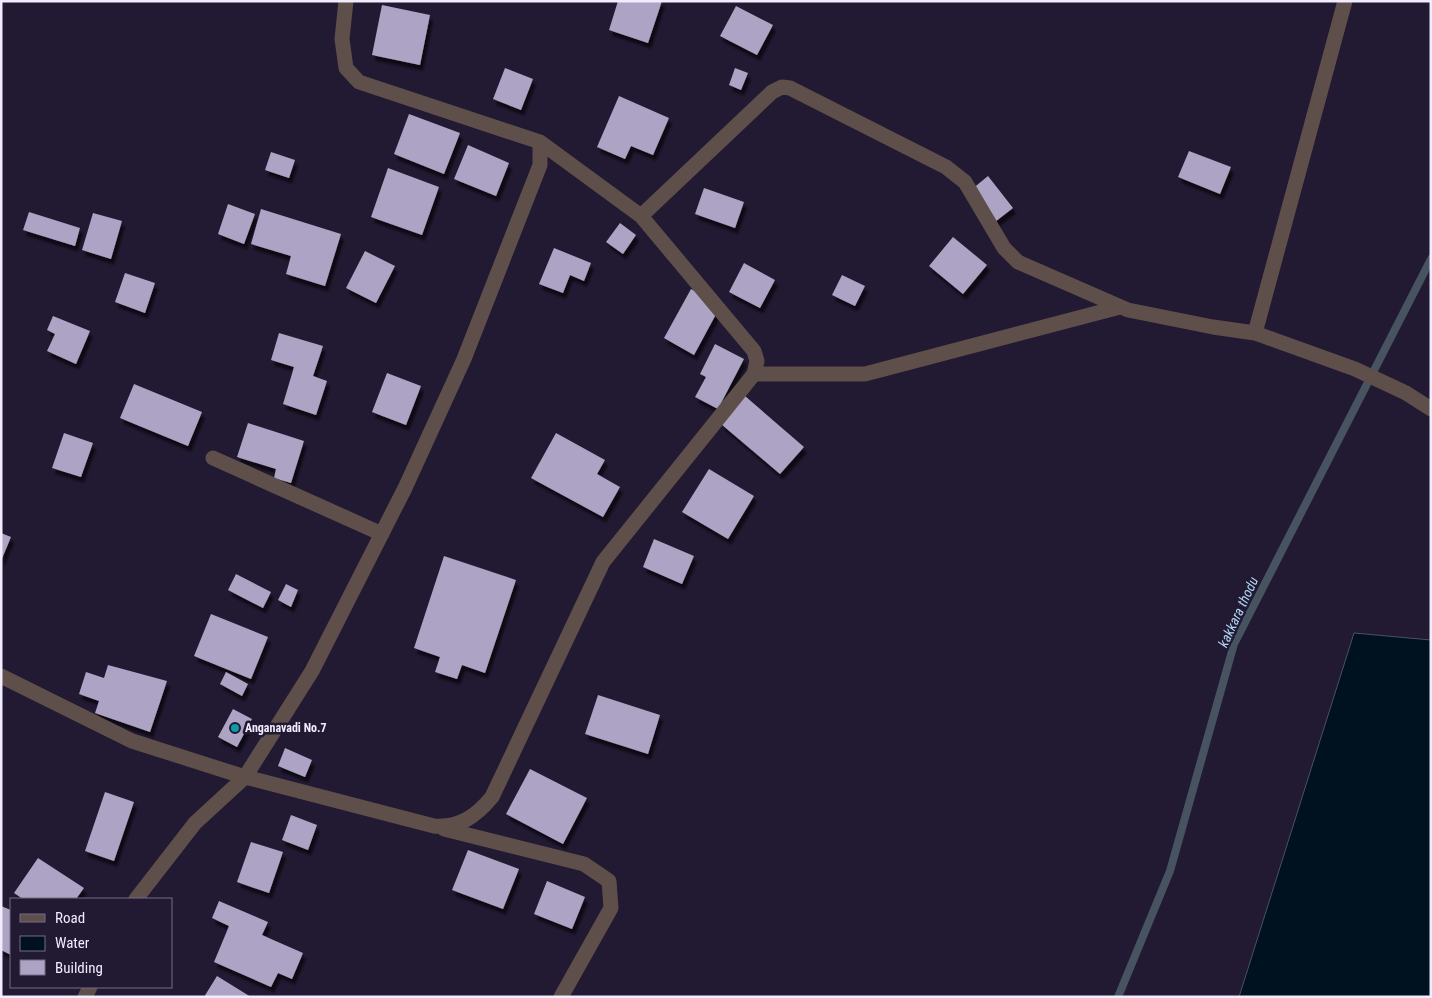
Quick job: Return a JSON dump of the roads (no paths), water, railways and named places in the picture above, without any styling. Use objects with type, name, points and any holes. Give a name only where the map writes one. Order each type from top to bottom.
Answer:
[{"type":"street","points":[[346,1],[342,39],[346,68],[359,82],[540,142],[641,216],[754,351],[757,361],[754,374],[603,562],[492,797],[461,824],[448,827],[434,826]]},
{"type":"street","points":[[1255,333],[1344,1]]},
{"type":"street","points":[[641,216],[772,92],[782,87],[790,88],[946,167],[964,182],[1004,248],[1018,262],[1120,307],[1149,315],[1255,333],[1355,369],[1406,393],[1431,409]]},
{"type":"street","points":[[137,898],[195,823],[245,778],[312,671],[382,534],[464,359],[540,165],[540,142]]},
{"type":"street","points":[[754,374],[864,374],[1120,307]]},
{"type":"street","points":[[213,458],[382,534]]},
{"type":"street","points":[[1,676],[132,741],[245,778],[584,864],[609,881],[611,908],[561,997]]},
{"type":"water","points":[[1354,633],[1431,640],[1431,997],[1239,997]]},
{"type":"waterway","name":"kakkara thodu","points":[[1118,997],[1170,871],[1234,644],[1431,259]]},
{"type":"place","name":"Anganavadi No.7","points":[[235,728]]}]
